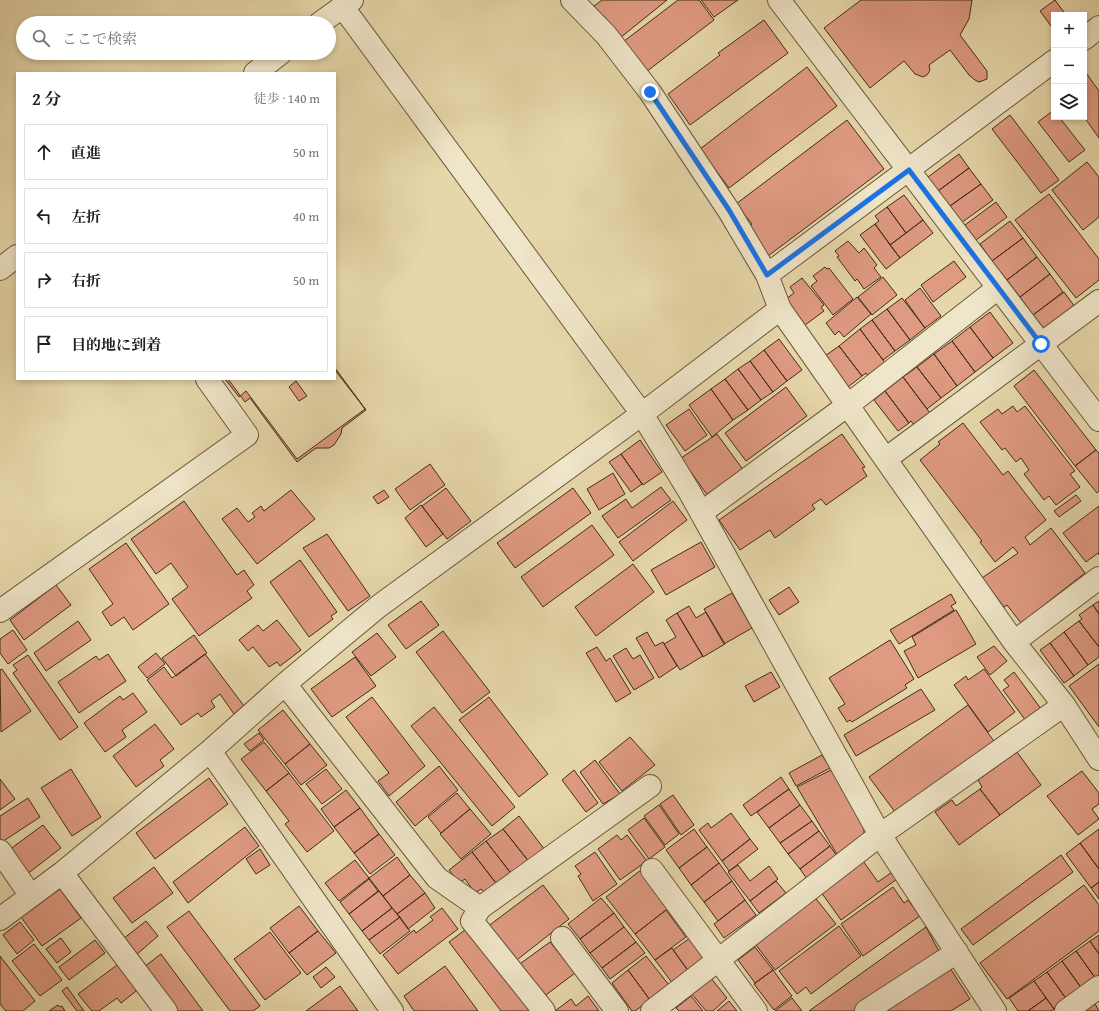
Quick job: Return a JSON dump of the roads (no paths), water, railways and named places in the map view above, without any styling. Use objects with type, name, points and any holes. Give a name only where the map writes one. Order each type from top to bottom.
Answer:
[{"type":"street","points":[[572,0],[606,35],[650,92],[729,210],[767,275],[780,309],[1014,642],[1064,705],[1099,759]]},
{"type":"street","points":[[778,0],[1099,420]]},
{"type":"street","points":[[329,16],[347,3],[642,414],[701,513],[880,835],[995,1011]]},
{"type":"street","points":[[1087,37],[1099,27]]},
{"type":"street","points":[[256,72],[272,60]]},
{"type":"street","points":[[767,275],[1051,63]]},
{"type":"street","points":[[0,269],[16,257]]},
{"type":"street","points":[[701,513],[848,405],[998,288]]},
{"type":"street","points":[[886,458],[1099,301]]},
{"type":"street","points":[[0,919],[62,873],[210,751],[285,684],[379,606],[642,414],[780,309]]},
{"type":"street","points":[[0,611],[247,435],[208,380]]},
{"type":"street","points":[[1014,642],[1099,578]]},
{"type":"street","points":[[285,684],[437,878],[480,908]]},
{"type":"street","points":[[656,1010],[718,960],[880,835],[1064,705]]},
{"type":"street","points":[[210,751],[392,1011]]},
{"type":"street","points":[[544,1011],[472,921],[480,908],[650,786]]},
{"type":"street","points":[[0,851],[31,896]]},
{"type":"street","points":[[652,870],[756,1011]]},
{"type":"street","points":[[62,873],[166,1011]]},
{"type":"street","points":[[562,938],[617,1011]]},
{"type":"street","points":[[866,1011],[957,952]]},
{"type":"street","points":[[1066,1011],[1099,987]]}]
